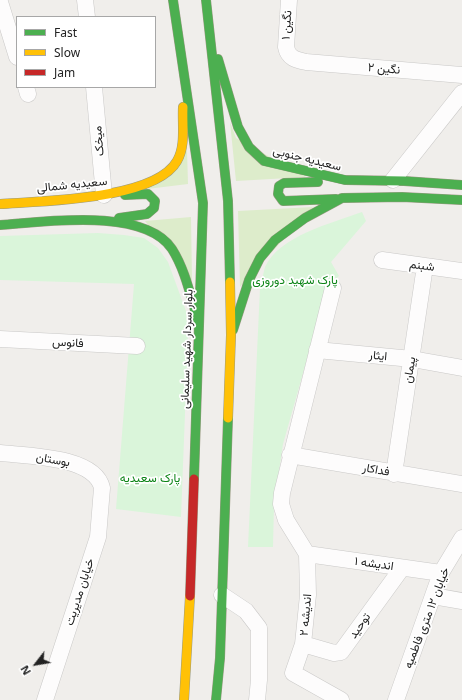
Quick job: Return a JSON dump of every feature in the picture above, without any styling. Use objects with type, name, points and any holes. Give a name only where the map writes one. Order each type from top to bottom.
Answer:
[{"type":"main road","name":"بلوار سردار شهید سلیمانی","points":[[173,0],[203,203],[188,656],[184,700]]},
{"type":"main road","points":[[206,0],[228,201],[232,335],[220,658],[216,700]]},
{"type":"main road","name":"سعیدیه جنوبی","points":[[210,32],[238,127],[249,147],[264,161],[345,180],[393,180],[462,185]]},
{"type":"main road","name":"سعیدیه شمالی","points":[[0,204],[104,195],[147,184],[168,173],[177,162],[182,147],[184,82]]},
{"type":"main road","points":[[345,180],[284,183],[279,186],[277,192],[279,197],[283,200],[402,197],[462,200]]},
{"type":"main road","points":[[0,225],[106,219],[147,214],[153,211],[155,205],[153,198],[148,194],[104,195]]},
{"type":"main road","points":[[232,335],[248,280],[260,258],[275,240],[292,226],[342,198]]},
{"type":"main road","points":[[106,219],[148,229],[167,242],[178,261],[200,328]]},
{"type":"street","points":[[85,0],[87,16]]},
{"type":"street","name":"نگین ۱","points":[[289,0],[286,49],[292,58],[306,62]]},
{"type":"street","points":[[0,2],[16,54]]},
{"type":"street","name":"نگین ۲","points":[[306,62],[462,75]]},
{"type":"street","name":"میخک","points":[[94,88],[104,195]]},
{"type":"street","points":[[393,180],[462,93]]},
{"type":"street","name":"شبنم","points":[[382,260],[462,271]]},
{"type":"street","name":"پیمان","points":[[394,474],[425,266]]},
{"type":"street","points":[[307,554],[286,520],[281,504],[290,455],[333,288]]},
{"type":"street","name":"فانوس","points":[[0,340],[137,346]]},
{"type":"street","name":"ایثار","points":[[317,350],[412,359],[462,368]]},
{"type":"street","name":"بوستان","points":[[0,454],[58,459],[85,468],[101,482]]},
{"type":"street","name":"فداکار","points":[[290,455],[394,474],[462,484]]},
{"type":"street","name":"خیابان مدیریت","points":[[44,700],[98,537],[102,488],[101,482]]},
{"type":"street","name":"خیابان ۱۲ متری فاطمیه","points":[[396,700],[441,573],[462,538]]},
{"type":"street","name":"اندیشه ۱","points":[[307,554],[441,573]]},
{"type":"street","name":"اندیشه ۲","points":[[307,554],[308,595],[303,644],[293,673],[341,700]]},
{"type":"street","name":"توحید","points":[[303,644],[334,653],[342,652],[402,568]]},
{"type":"street","points":[[222,595],[246,611],[259,628],[259,680],[257,700]]},
{"type":"street","points":[[433,596],[462,601]]},
{"type":"green space","points":[[230,122],[236,138],[306,177],[236,181]]},
{"type":"green space","points":[[187,150],[188,184],[147,189]]},
{"type":"green space","points":[[313,207],[240,287],[238,211]]},
{"type":"green space","name":"پارک شهید دوروزی","points":[[362,212],[366,221],[331,262],[339,276],[328,285],[283,444],[274,505],[273,547],[248,547],[260,288],[265,267],[272,256],[294,239],[322,226]]},
{"type":"green space","points":[[191,217],[192,281],[145,221]]},
{"type":"green space","name":"پارک سعیدیه","points":[[98,233],[144,238],[158,248],[168,262],[186,311],[188,336],[181,517],[116,509],[134,284],[0,280],[0,236]]},
{"type":"traffic: fast","points":[[173,0],[203,203],[194,479]]},
{"type":"traffic: fast","points":[[206,0],[228,201],[230,282]]},
{"type":"traffic: fast","points":[[218,59],[238,127],[249,147],[264,161],[345,180],[404,181],[462,185]]},
{"type":"traffic: fast","points":[[318,182],[284,183],[279,186],[278,194],[283,201],[336,199]]},
{"type":"traffic: fast","points":[[119,218],[147,214],[154,208],[155,201],[148,194],[125,195]]},
{"type":"traffic: fast","points":[[233,330],[249,280],[260,258],[275,240],[305,218],[342,198],[402,197],[462,200]]},
{"type":"traffic: fast","points":[[0,225],[66,220],[92,220],[117,222],[140,227],[158,236],[172,249],[181,266],[188,285],[199,324]]},
{"type":"traffic: fast","points":[[216,700],[220,658],[228,418]]},
{"type":"traffic: slow","points":[[0,204],[42,202],[96,196],[122,191],[146,184],[165,174],[177,161],[182,149],[183,107]]},
{"type":"traffic: slow","points":[[228,418],[231,335],[230,282]]},
{"type":"traffic: slow","points":[[184,700],[190,596]]},
{"type":"traffic: jam","points":[[190,596],[194,479]]}]
